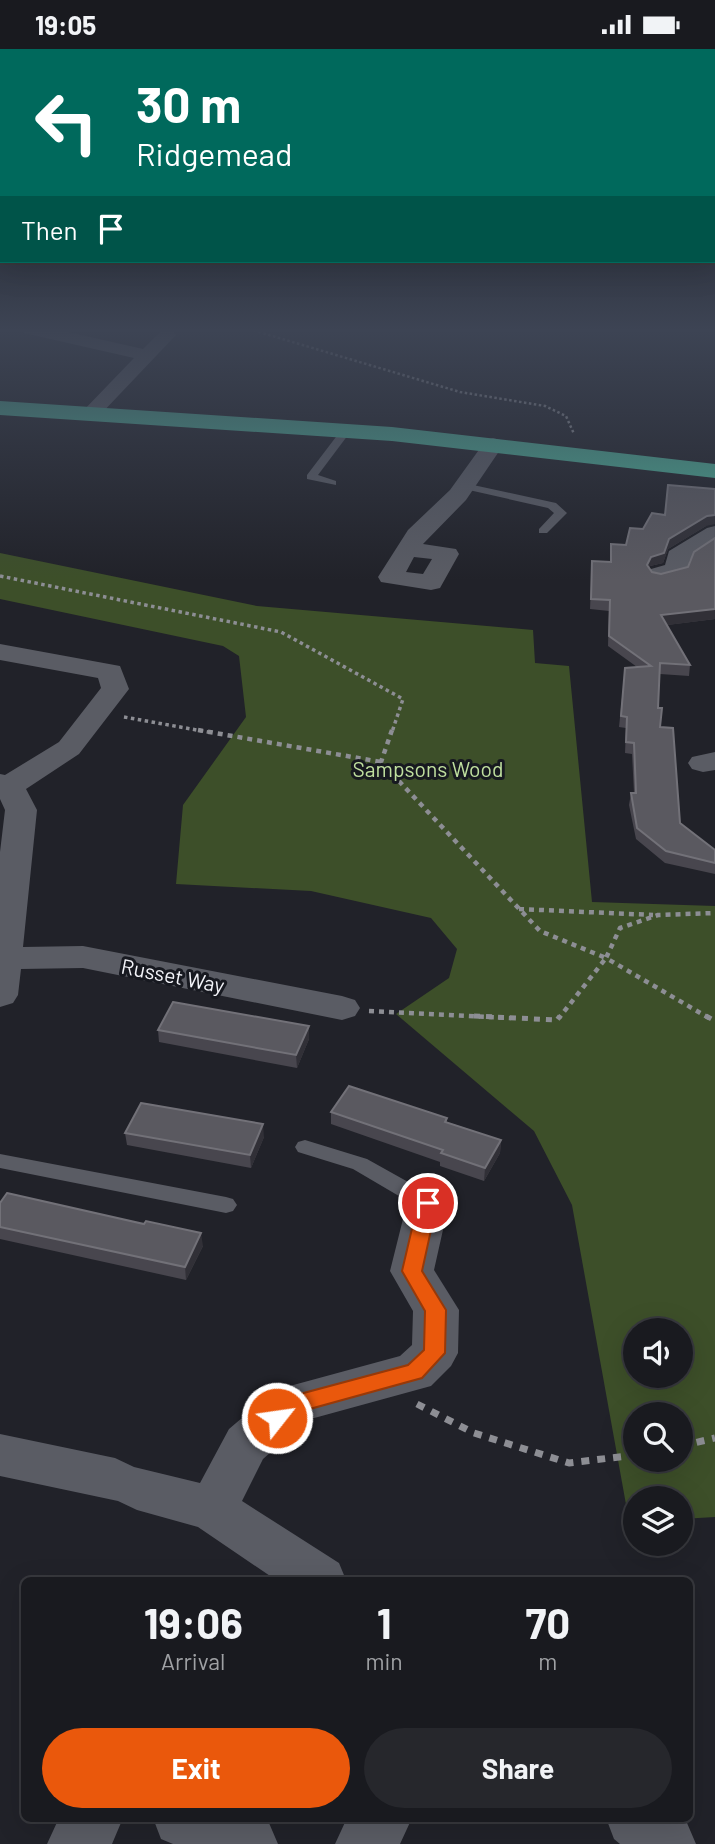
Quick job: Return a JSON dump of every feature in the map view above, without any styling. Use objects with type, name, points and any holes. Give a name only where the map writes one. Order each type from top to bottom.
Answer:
[{"type":"highway","points":[[102,413],[493,444],[715,471]]},
{"type":"street","points":[[407,549],[416,535],[464,486],[493,444]]},
{"type":"street","points":[[692,521],[715,532]]},
{"type":"street","points":[[678,572],[678,556],[715,532]]},
{"type":"street","points":[[0,652],[110,673],[115,689],[69,748],[5,785],[21,810],[0,995]]},
{"type":"street","name":"Russet Way","points":[[3,958],[83,957],[342,1008]]},
{"type":"street","points":[[212,1509],[246,1444],[292,1405],[414,1372],[435,1353],[436,1310],[412,1271],[428,1203]]},
{"type":"street","points":[[0,1455],[126,1484],[212,1509],[315,1577]]},
{"type":"street","points":[[77,1844],[91,1822]]},
{"type":"street","points":[[192,1822],[248,1844]]},
{"type":"street","points":[[365,1844],[380,1822]]},
{"type":"street","points":[[640,1822],[666,1844]]},
{"type":"lane","points":[[332,483],[310,477],[346,431]]},
{"type":"lane","points":[[464,486],[552,505],[561,513],[543,531]]},
{"type":"lane","points":[[305,1147],[360,1164],[428,1203]]},
{"type":"lane","points":[[0,1161],[226,1205]]},
{"type":"path","points":[[559,413],[566,416],[583,455]]},
{"type":"path","points":[[0,576],[281,632],[403,699],[381,762]]},
{"type":"path","points":[[96,712],[381,762],[540,931],[606,958],[715,1021]]},
{"type":"path","points":[[519,909],[658,915],[715,913]]},
{"type":"path","points":[[342,1008],[394,1014],[557,1020],[606,958],[620,928],[658,915]]},
{"type":"path","points":[[390,1378],[413,1402],[474,1433],[518,1449],[569,1463],[623,1456]]},
{"type":"path","points":[[693,1443],[715,1438]]},
{"type":"green space","name":"Sampsons Wood","points":[[0,553],[257,606],[533,630],[535,663],[569,666],[592,902],[715,906],[715,1517],[693,1518],[693,1486],[623,1488],[572,1205],[534,1131],[396,1014],[449,978],[457,949],[431,918],[311,891],[176,884],[183,805],[246,717],[239,656],[223,646],[0,599]]},
{"type":"building","points":[[668,485],[715,489],[715,515],[707,516],[669,539],[664,553],[651,557],[647,565],[652,572],[661,574],[688,567],[694,552],[715,538],[715,609],[661,615],[690,665],[660,663],[658,708],[662,708],[660,727],[673,728],[680,823],[715,850],[715,863],[666,851],[637,828],[631,793],[636,793],[634,743],[626,742],[627,717],[621,716],[625,668],[651,666],[609,636],[610,600],[591,599],[592,561],[611,562],[611,544],[626,545],[630,528],[643,529],[652,513],[665,515]]},
{"type":"building","points":[[173,1002],[309,1026],[296,1055],[158,1030]]},
{"type":"building","points":[[349,1086],[447,1118],[445,1122],[501,1140],[485,1168],[441,1153],[443,1150],[331,1112]]},
{"type":"building","points":[[141,1103],[263,1124],[250,1155],[125,1133]]},
{"type":"building","points":[[7,1193],[144,1224],[146,1221],[201,1233],[185,1267],[0,1227],[0,1203]]},
{"type":"route","points":[[277,1418],[292,1405],[414,1372],[435,1353],[436,1310],[412,1271],[428,1203]]}]
